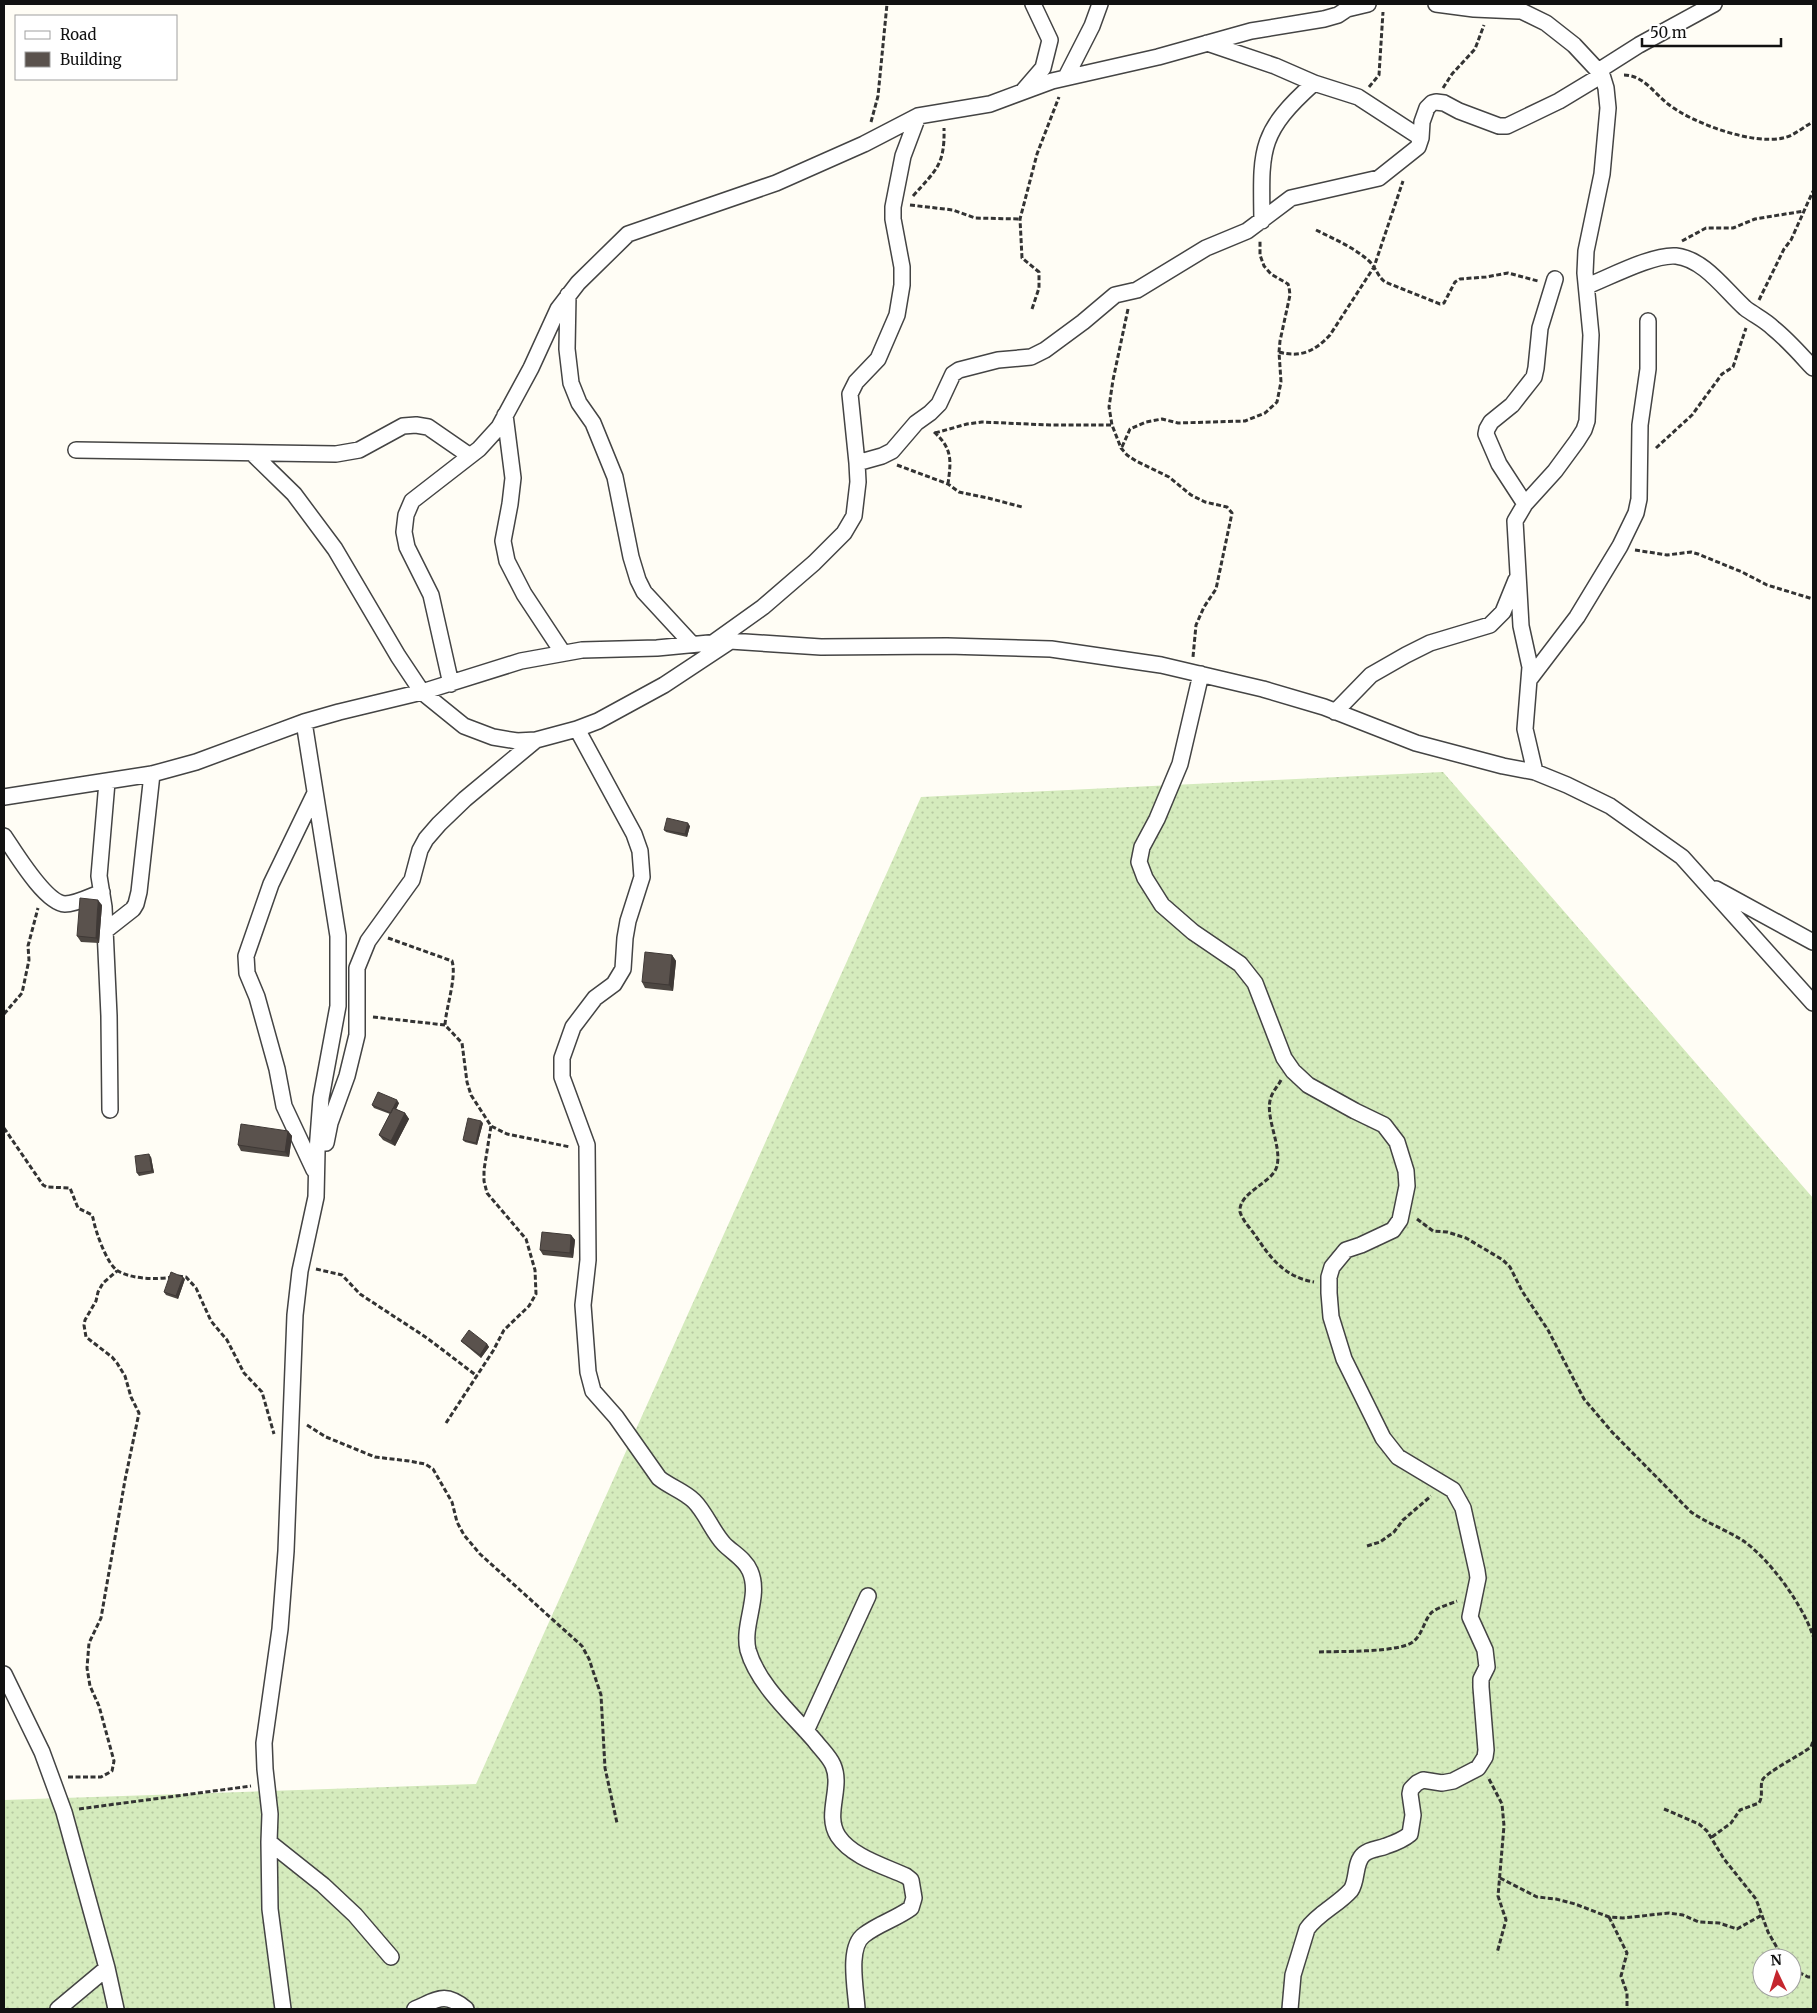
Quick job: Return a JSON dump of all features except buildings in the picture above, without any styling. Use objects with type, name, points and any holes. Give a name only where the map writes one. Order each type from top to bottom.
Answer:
[{"type":"street","points":[[1023,91],[1043,68],[1050,40],[1033,4]]},
{"type":"street","points":[[1066,77],[1092,26],[1100,4]]},
{"type":"street","points":[[451,684],[430,595],[407,547],[404,532],[406,515],[412,501],[470,456],[499,427],[531,368],[558,309],[578,283],[628,234],[776,183],[864,144],[918,116],[990,104],[1066,77],[1158,57],[1251,31],[1324,19],[1350,7],[1368,4]]},
{"type":"street","points":[[1436,4],[1489,10],[1522,11]]},
{"type":"street","points":[[1507,4],[1546,23],[1574,45],[1600,73],[1606,88],[1608,108],[1602,174],[1586,251],[1591,335],[1587,422],[1584,430],[1555,471],[1525,504],[1515,521],[1521,626],[1530,667],[1526,729],[1535,772]]},
{"type":"street","points":[[858,463],[892,451],[939,404],[953,374],[959,370],[998,360],[1031,357],[1045,350],[1115,295],[1138,290],[1206,248],[1247,231],[1291,198],[1379,178],[1418,148],[1424,116],[1429,106],[1436,102],[1444,102],[1459,111],[1499,126],[1507,126],[1559,101],[1639,45],[1714,4]]},
{"type":"street","points":[[1207,43],[1275,66],[1314,83],[1358,97],[1421,138]]},
{"type":"street","points":[[1262,221],[1261,163],[1268,137],[1279,117],[1314,83]]},
{"type":"street","points":[[714,642],[763,607],[814,563],[844,533],[854,516],[858,463],[850,394],[856,382],[878,359],[897,315],[902,267],[893,219],[893,207],[903,156],[918,116]]},
{"type":"street","points":[[1587,286],[1652,260],[1677,256],[1689,259],[1703,268],[1750,311],[1772,326],[1813,368]]},
{"type":"street","points":[[1525,504],[1499,464],[1486,434],[1491,422],[1512,405],[1534,377],[1540,328],[1555,279]]},
{"type":"street","points":[[568,295],[567,349],[571,383],[579,402],[593,422],[615,477],[631,557],[638,580],[644,592],[692,644]]},
{"type":"street","points":[[1529,680],[1577,617],[1620,546],[1636,513],[1639,500],[1640,426],[1648,369],[1648,321]]},
{"type":"street","points":[[506,415],[513,478],[510,504],[502,541],[507,561],[524,594],[563,653]]},
{"type":"street","points":[[76,450],[336,454],[360,450],[403,426],[416,425],[428,427],[470,456]]},
{"type":"street","points":[[252,454],[294,494],[335,549],[422,692],[464,726],[493,737],[517,741],[536,740],[576,729],[598,720],[664,685],[730,641]]},
{"type":"street","points":[[1335,712],[1372,675],[1406,655],[1430,643],[1490,625],[1503,612],[1518,576]]},
{"type":"street","points":[[4,796],[152,774],[196,762],[304,722],[451,684],[521,661],[582,650],[657,648],[730,641],[821,647],[947,646],[1051,649],[1161,665],[1263,689],[1335,712],[1416,743],[1495,764],[1535,772],[1567,785],[1610,806],[1682,857],[1813,1003]]},
{"type":"street","points":[[1197,673],[1180,764],[1157,819],[1142,847],[1139,862],[1145,878],[1162,905],[1192,932],[1240,964],[1256,983],[1284,1058],[1293,1072],[1308,1085],[1355,1111],[1384,1124],[1397,1142],[1406,1171],[1407,1186],[1400,1220],[1393,1230],[1346,1250],[1332,1267],[1329,1277],[1331,1317],[1344,1358],[1383,1438],[1398,1457],[1454,1490],[1463,1508],[1478,1578],[1470,1617],[1485,1650],[1487,1667],[1481,1679],[1486,1750],[1480,1766],[1454,1781],[1442,1783],[1423,1780],[1411,1789],[1413,1825],[1410,1834],[1387,1846],[1368,1851],[1362,1856],[1350,1890],[1335,1906],[1312,1922],[1307,1929],[1293,1975],[1290,2009]]},
{"type":"street","points":[[304,722],[338,936],[338,1006],[321,1098],[316,1196]]},
{"type":"street","points":[[576,729],[634,834],[640,851],[642,877],[624,938],[623,969],[614,984],[595,998],[573,1027],[562,1058],[562,1077],[569,1100],[582,1128],[587,1150],[588,1260],[583,1305],[588,1372],[593,1391],[616,1417],[659,1478],[693,1500],[716,1534],[745,1562],[754,1581],[748,1636],[748,1647],[752,1660],[775,1697],[834,1766],[837,1779],[833,1822],[838,1835],[851,1850],[911,1880],[913,1886],[913,1903],[911,1908],[863,1935],[856,1942],[853,1953],[856,2009]]},
{"type":"street","points":[[283,2009],[270,1909],[268,1842],[270,1814],[264,1743],[280,1629],[295,1315],[301,1267],[330,1123],[347,1076],[356,1035],[358,1015],[357,968],[368,941],[412,880],[420,850],[438,824],[536,740]]},
{"type":"street","points":[[105,931],[136,904],[139,892],[152,774]]},
{"type":"street","points":[[107,782],[99,876],[105,931],[109,1016],[110,1110]]},
{"type":"street","points":[[316,793],[271,884],[246,956],[247,973],[257,996],[277,1069],[284,1106],[316,1173]]},
{"type":"street","points":[[4,836],[43,890],[56,900],[64,904],[102,892]]},
{"type":"street","points":[[1708,885],[1813,942]]},
{"type":"street","points":[[806,1731],[868,1596]]},
{"type":"street","points":[[4,1675],[42,1752],[64,1812],[107,1968],[116,2009]]},
{"type":"street","points":[[268,1842],[323,1885],[355,1915],[391,1957]]},
{"type":"street","points":[[58,2009],[107,1968]]},
{"type":"street","points":[[415,2009],[435,1999],[443,1998],[458,2003],[466,2009]]},
{"type":"path","points":[[864,144],[878,96],[887,4]]},
{"type":"path","points":[[1358,97],[1379,75],[1383,4]]},
{"type":"path","points":[[1436,102],[1452,74],[1474,49],[1489,10]]},
{"type":"path","points":[[1600,73],[1636,77],[1650,86],[1667,103],[1685,116],[1729,133],[1777,139],[1791,136],[1802,127],[1813,122]]},
{"type":"path","points":[[1032,309],[1039,288],[1038,272],[1022,258],[1020,218],[1037,154],[1066,77]]},
{"type":"path","points":[[893,219],[936,170],[940,162],[944,141],[943,112]]},
{"type":"path","points":[[1279,352],[1302,354],[1321,344],[1330,335],[1374,266],[1406,173]]},
{"type":"path","points":[[1639,467],[1660,444],[1692,415],[1722,374],[1734,365],[1750,311],[1766,289],[1813,192]]},
{"type":"path","points":[[906,204],[953,210],[975,218],[1020,218]]},
{"type":"path","points":[[1675,245],[1698,230],[1706,228],[1733,228],[1755,219],[1804,211]]},
{"type":"path","points":[[1121,448],[1130,429],[1146,422],[1162,419],[1178,423],[1245,421],[1265,413],[1273,407],[1279,396],[1281,382],[1279,352],[1290,295],[1288,284],[1271,274],[1261,261],[1262,221]]},
{"type":"path","points":[[1316,230],[1355,250],[1374,266],[1379,277],[1385,282],[1440,304],[1444,303],[1455,282],[1460,279],[1486,277],[1508,272],[1532,280],[1555,279]]},
{"type":"path","points":[[1141,287],[1139,298],[1126,312],[1111,393],[1112,425],[1121,448],[1136,461],[1169,477],[1191,495],[1205,502],[1222,505],[1231,510],[1232,513],[1216,588],[1204,607],[1196,626],[1197,673]]},
{"type":"path","points":[[922,419],[942,439],[949,452],[948,484]]},
{"type":"path","points":[[935,433],[982,422],[1112,425]]},
{"type":"path","points":[[882,456],[904,469],[948,484],[959,492],[1022,507]]},
{"type":"path","points":[[1620,546],[1667,555],[1691,552],[1742,572],[1767,585],[1813,599]]},
{"type":"path","points":[[4,1014],[22,993],[29,960],[28,946],[43,890]]},
{"type":"path","points":[[374,933],[452,961],[454,977],[444,1025]]},
{"type":"path","points":[[358,1015],[444,1025],[462,1043],[467,1082],[471,1095],[491,1126],[508,1134],[587,1150]]},
{"type":"path","points":[[1284,1058],[1283,1075],[1269,1103],[1269,1114],[1275,1129],[1278,1163],[1271,1177],[1257,1186],[1241,1204],[1240,1212],[1274,1263],[1290,1274],[1304,1280],[1329,1284]]},
{"type":"path","points":[[446,1423],[493,1352],[504,1330],[529,1306],[536,1294],[535,1270],[526,1238],[487,1193],[484,1170],[491,1126]]},
{"type":"path","points":[[4,1128],[43,1185],[47,1187],[70,1188],[78,1208],[92,1215],[99,1239],[112,1266],[117,1271],[139,1277],[159,1279],[182,1276],[196,1288],[211,1321],[227,1340],[244,1373],[262,1392],[271,1430],[289,1460]]},
{"type":"path","points":[[1404,1206],[1424,1226],[1433,1231],[1447,1232],[1466,1238],[1510,1266],[1522,1291],[1548,1330],[1584,1399],[1612,1432],[1691,1512],[1705,1522],[1742,1540],[1768,1561],[1807,1622],[1813,1636]]},
{"type":"path","points":[[301,1267],[342,1275],[360,1294],[426,1338],[477,1376]]},
{"type":"path","points":[[51,1777],[101,1776],[112,1771],[114,1761],[99,1706],[90,1686],[87,1668],[89,1643],[101,1618],[124,1480],[139,1413],[125,1376],[117,1363],[86,1337],[84,1325],[103,1283],[117,1271]]},
{"type":"path","points":[[290,1413],[318,1433],[375,1456],[425,1464],[433,1469],[452,1502],[457,1522],[464,1535],[480,1554],[582,1646],[601,1695],[605,1768],[617,1823]]},
{"type":"path","points":[[1367,1546],[1380,1542],[1394,1532],[1403,1520],[1445,1485]]},
{"type":"path","points":[[1319,1652],[1392,1649],[1405,1646],[1413,1643],[1421,1634],[1432,1612],[1474,1595]]},
{"type":"path","points":[[1712,1837],[1731,1823],[1740,1810],[1760,1803],[1761,1785],[1765,1777],[1811,1747],[1813,1741]]},
{"type":"path","points":[[1480,1766],[1502,1804],[1504,1826],[1498,1896],[1506,1920],[1497,1953]]},
{"type":"path","points":[[64,1812],[236,1789],[267,1781]]},
{"type":"path","points":[[1664,1809],[1699,1824],[1712,1837],[1724,1859],[1756,1899],[1768,1932],[1777,1948]]},
{"type":"path","points":[[1500,1878],[1537,1896],[1574,1904],[1609,1917],[1624,1918],[1670,1912],[1683,1915],[1698,1922],[1719,1923],[1737,1929],[1762,1915]]},
{"type":"path","points":[[1609,1917],[1628,1953],[1621,1976],[1627,1993],[1627,2009]]},
{"type":"green space","points":[[1443,772],[1813,1198],[1813,2009],[4,2009],[4,1800],[476,1784],[921,797]]}]
